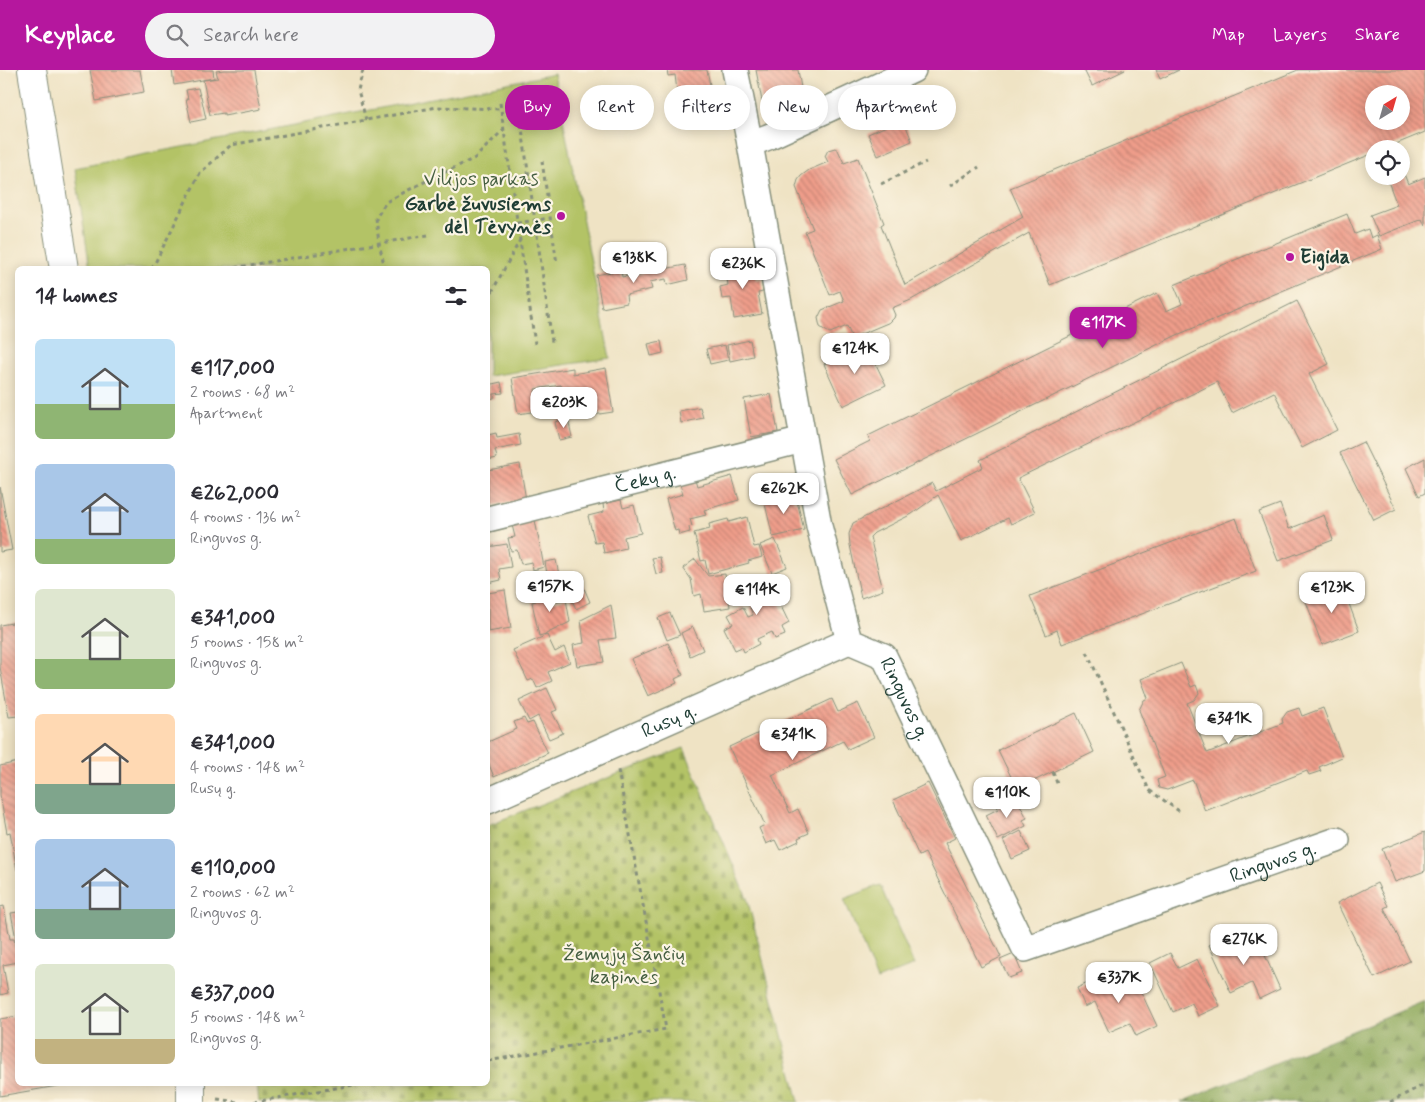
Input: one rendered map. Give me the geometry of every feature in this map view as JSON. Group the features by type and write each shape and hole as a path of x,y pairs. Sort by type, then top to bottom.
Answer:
{"main road":[{"path":"32,70 64,266"},
{"path":"191,1086 191,1102"}],"street":[{"path":"735,70 819,526 849,640"},
{"path":"750,144 913,70"},
{"name":"Čekų g.","path":"490,518 803,440"},
{"name":"Rusų g.","path":"490,800 849,640"},
{"name":"Ringuvos g.","path":"849,640 884,656 1026,949 1337,840"}],"path":[{"path":"363,70 358,90 366,120"},
{"path":"500,103 535,344"},
{"path":"154,266 200,173 231,145 436,107 501,110"},
{"path":"384,266 376,218 386,202 475,158 504,129"},
{"path":"522,130 552,342"},
{"path":"542,161 556,264"},
{"path":"881,184 926,162"},
{"path":"950,186 979,166"},
{"path":"517,223 550,218"},
{"path":"245,266 428,234"},
{"path":"490,295 520,240"},
{"path":"1087,652 1149,790 1179,811"},
{"path":"490,1061 666,1028 613,745"},
{"path":"1053,772 1058,786"},
{"path":"1390,1102 1425,1084"},
{"path":"254,1102 347,1086"}],"green space":[{"name":"Vilijos parkas","path":"554,74 556,85 505,85 505,130 565,130 610,358 490,376 490,266 90,266 75,168"},
{"name":"Žemųjų Šančių kapinės","path":"684,748 747,898 799,1102 259,1102 257,1086 490,1086 490,824"},
{"path":"880,885 914,965 877,980 844,899"},
{"path":"1425,1001 1425,1102 1181,1102"}],"building":[{"path":"90,70 140,70 144,92 96,101"},
{"path":"172,70 213,70 214,78 174,85"},
{"path":"254,70 261,109 224,116 224,113 210,115 203,80 218,78 216,71"},
{"path":"667,70 707,70 710,85 676,85 675,75 668,76"},
{"path":"756,70 798,70 800,85 760,85 760,91"},
{"path":"1084,70 1125,70 1092,86"},
{"path":"1156,70 1179,70 1160,79"},
{"path":"1298,70 1425,70 1425,132 1406,140 1365,140 1365,157 1050,285 1029,233 911,300 892,308 895,315 890,322 852,338 847,326 830,333 820,327 818,318 822,310 844,301 840,291 830,295 805,232 813,229 796,187 801,176 809,170 828,162 825,156 828,150 835,148 838,150 844,163 858,158 884,223 881,225 905,285 1023,217 1010,188"},
{"path":"198,88 206,119 191,122 186,90"},
{"path":"877,130 908,130 912,141 878,156 868,134"},
{"path":"1425,177 1425,226 1422,219 1379,236 1370,215 1397,205 1389,185 1410,185 1410,183"},
{"path":"1347,214 1355,234 1368,229 1371,238 1377,235 1382,249 1177,335 852,495 834,459 870,441 868,436 1157,293 1166,311 1182,304 1174,285"},
{"path":"753,262 756,280 761,279 763,292 758,293 762,314 734,319 731,298 722,299 720,287 728,285 725,266"},
{"path":"685,265 688,280 667,285 666,279 650,282 652,289 626,295 627,303 602,308 596,275 621,270 622,277"},
{"path":"1297,301 1329,364 1309,374 1337,430 1302,448 1274,392 1232,413 1217,382 1018,478 1035,512 1011,524 1008,518 961,541 938,495 912,514 874,533 870,537 883,590 861,598 850,545 849,534 853,523 932,483 936,491 983,467 980,460"},
{"path":"750,340 753,356 730,361 727,345"},
{"path":"661,341 663,353 651,356 648,344"},
{"path":"866,344 886,385 843,406 824,364"},
{"path":"725,345 728,360 710,364 706,349"},
{"path":"573,368 573,374 606,368 613,412 579,417 575,392 563,393 561,385 535,389 538,411 518,414 512,378"},
{"path":"501,382 503,393 494,394 494,398 490,399 490,385"},
{"path":"771,394 778,432 751,437 744,399"},
{"path":"700,407 703,418 681,423 679,411"},
{"path":"568,418 572,437 559,440 555,422"},
{"path":"496,433 497,438 519,434 521,445 495,450 497,458 490,460 490,434"},
{"path":"1363,442 1396,509 1374,520 1340,453"},
{"path":"1425,458 1425,493 1419,496 1406,468"},
{"path":"520,464 526,500 490,506 490,470"},
{"path":"732,476 739,500 704,510 706,515 690,519 692,526 689,527 690,532 679,535 678,530 675,531 666,499 683,494 680,484 695,479 697,486"},
{"path":"0,487 12,550 0,552"},
{"path":"792,493 794,502 797,501 804,530 773,537 764,500"},
{"path":"621,500 623,508 634,505 641,533 624,537 626,548 604,553 602,542 595,543 588,516 604,512 603,504"},
{"path":"1280,504 1289,529 1324,515 1333,540 1278,561 1259,512"},
{"path":"747,517 754,547 759,546 762,557 748,561 749,563 708,574 705,560 701,561 694,533 710,529 709,524 728,519 729,522"},
{"path":"1236,518 1256,571 1062,644 1057,630 1046,635 1030,596"},
{"path":"535,520 544,567 533,570 532,562 521,564 517,550 511,551 508,538 515,537 512,525"},
{"path":"775,539 787,567 772,573 760,545"},
{"path":"507,544 511,567 499,569 501,580 490,583 490,547"},
{"path":"660,557 663,573 656,574 652,558"},
{"path":"695,559 708,576 725,574 730,607 704,611 701,594 694,596 691,579 683,568"},
{"path":"556,560 562,590 550,592 545,562"},
{"path":"766,575 789,623 782,627 785,635 775,639 772,632 757,639 759,644 744,652 742,647 735,650 724,628 733,624 728,615 743,607 748,617 753,615 750,608 753,607 750,602 746,603 740,591 744,588 743,586"},
{"path":"581,581 590,602 576,609 566,587"},
{"path":"1341,582 1359,631 1322,645 1304,596"},
{"path":"505,590 511,628 490,632 490,593"},
{"path":"548,591 550,602 566,599 570,622 539,636 532,602 536,601 534,594"},
{"path":"611,605 616,638 600,640 604,662 577,666 573,645 584,643 581,620"},
{"path":"670,613 680,635 667,640 658,618"},
{"path":"15,622 15,716 9,717 0,667 0,625"},
{"path":"693,627 703,650 690,656 681,633"},
{"path":"547,635 555,652 564,647 570,662 548,672 552,681 537,688 533,679 528,681 513,650"},
{"path":"668,643 683,675 675,679 677,683 648,696 631,659"},
{"path":"1181,663 1191,687 1196,685 1199,693 1194,700 1187,703 1207,753 1283,723 1282,719 1287,712 1299,708 1302,716 1323,708 1342,757 1319,767 1321,771 1309,775 1307,771 1205,811 1193,780 1167,790 1159,788 1157,780 1165,777 1139,710 1144,700 1148,698 1141,679"},
{"path":"547,688 557,710 552,712 563,733 549,739 538,716 529,721 519,701"},
{"path":"832,699 838,712 858,703 874,737 848,749 843,741 772,775 790,813 798,809 809,833 798,838 799,841 780,850 775,840 766,844 759,828 765,825 729,747"},
{"path":"1076,713 1094,752 1017,789 998,750"},
{"path":"524,718 527,724 533,722 548,753 494,777 490,767 490,741 517,729 514,722"},
{"path":"15,763 15,859 10,832 7,833 0,795 0,766"},
{"path":"928,783 955,838 945,843 1001,957 981,967 925,853 919,856 893,800"},
{"path":"1018,801 1027,818 1023,820 1026,826 998,840 986,815 1007,802 1009,805"},
{"path":"1021,831 1030,851 1012,859 1003,840"},
{"path":"1425,832 1425,871 1395,882 1382,849"},
{"path":"1377,883 1388,906 1384,908 1410,961 1374,978 1337,903"},
{"path":"4,906 10,939 14,939 15,963 3,965 8,993 0,995 0,907"},
{"path":"15,912 15,934 11,913"},
{"path":"1232,934 1239,949 1258,940 1280,989 1259,999 1252,983 1231,993 1209,945"},
{"path":"1170,953 1178,968 1197,959 1220,1006 1198,1016 1192,1003 1173,1012 1150,963"},
{"path":"1014,954 1022,973 1009,978 1000,960"},
{"path":"1109,973 1116,987 1135,979 1157,1026 1136,1036 1130,1023 1109,1032 1095,1002 1085,1007 1077,988"},
{"path":"15,1016 15,1086 57,1086 0,1096 0,1019"}],"place":[{"name":"Garbė žuvusiems dėl Tėvynės","path":"561,216"},
{"name":"Eigida","path":"1290,257"}]}
